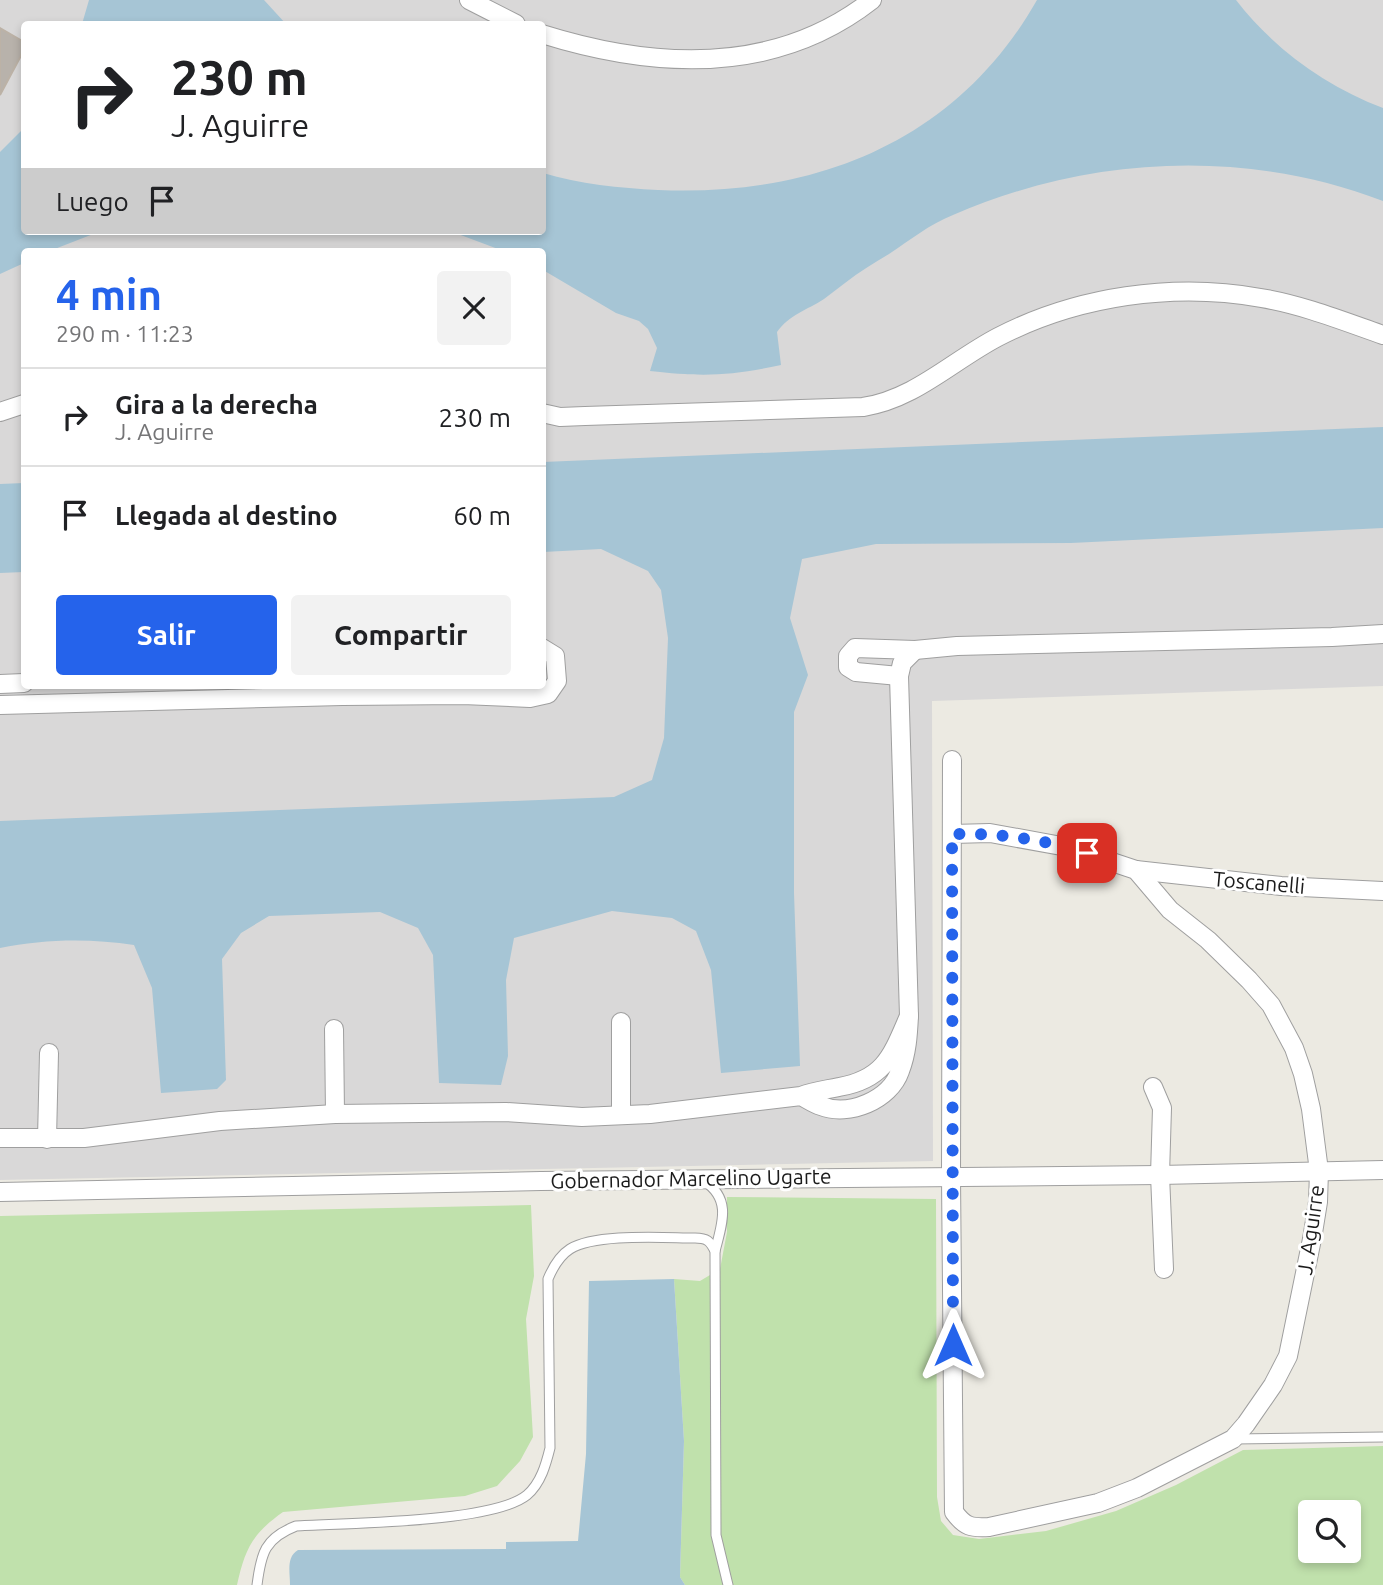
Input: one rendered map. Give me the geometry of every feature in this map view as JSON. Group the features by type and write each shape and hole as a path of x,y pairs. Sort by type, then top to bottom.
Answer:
{"street":[{"path":"469,0 510,21"},
{"path":"546,35 605,52 635,57 724,57 782,47 805,39 851,16 872,0"},
{"path":"546,414 560,417 863,407 882,404 917,388 978,348 1036,320 1071,308 1152,293 1210,292 1260,297 1332,317 1383,335"},
{"path":"0,412 21,405"},
{"path":"899,676 856,673 848,667 848,656 855,648 915,650 957,646 1383,634"},
{"path":"0,705 228,692 530,698 548,694 557,681 555,656 546,650"},
{"path":"0,1138 84,1138 220,1121 335,1114 506,1112 582,1117 801,1096 822,1107 848,1109 867,1103 885,1092 899,1074 907,1048 909,1016 899,676 902,663 915,650"},
{"path":"0,684 21,683"},
{"path":"951,1177 952,760"},
{"path":"952,834 990,833 1067,847 1136,870"},
{"name":"Toscanelli","path":"1136,870 1281,886 1383,891"},
{"name":"J. Aguirre","path":"951,1177 954,1513 963,1524 971,1528 989,1527 1098,1503 1137,1488 1233,1439 1273,1385 1288,1356 1312,1240 1319,1171 1311,1109 1294,1048 1271,1005 1208,940 1170,910 1136,870"},
{"path":"621,1021 621,1115"},
{"path":"334,1028 335,1114"},
{"path":"47,1139 49,1053"},
{"path":"1153,1087 1162,1108 1160,1175 1164,1269"},
{"name":"Gobernador Marcelino Ugarte","path":"0,1192 1383,1170"}],"lane":[{"path":"700,1179 713,1187 721,1198 723,1222 715,1251 716,1535 728,1585"},
{"path":"257,1585 260,1562 268,1543 279,1532 296,1526 475,1513 508,1507 528,1494 544,1472 550,1448 548,1279 556,1262 569,1249 589,1241 695,1237 711,1242 715,1251"},
{"path":"1233,1439 1383,1437"}],"shaded area":[{"path":"0,0 1383,0 1383,686 932,701 933,1161 0,1180"}],"green space":[{"path":"727,1197 936,1199 937,1497 941,1521 953,1535 979,1539 1046,1531 1116,1511 1176,1485 1243,1450 1383,1446 1383,1585 685,1585 680,1577 684,1441 674,1279 700,1281 720,1269 727,1232"},
{"path":"531,1205 534,1276 526,1319 533,1437 520,1461 497,1486 465,1496 283,1512 251,1543 237,1585 0,1585 0,1216"}],"water":[{"path":"89,0 264,0 283,21 83,21"},
{"path":"1037,0 1236,0 1267,34 1302,64 1341,89 1383,108 1383,201 1330,184 1276,173 1222,167 1167,166 1058,180 1005,195 945,219 861,271 782,326 777,332 781,365 716,374 650,371 657,348 648,329 639,321 616,313 546,272 546,248 495,248 461,235 546,235 546,174 614,187 716,190 773,183 826,170 877,150 924,124 966,90 1004,49"},
{"path":"21,131 21,235 91,235 57,248 21,248 21,264 0,274 0,152"},
{"path":"1383,427 1383,528 1071,543 876,544 802,559 790,618 808,675 794,712 794,893 800,1066 721,1073 711,970 696,931 672,918 612,911 514,938 506,980 508,1056 501,1085 439,1083 433,955 418,928 380,912 269,916 241,933 222,959 226,1080 217,1089 161,1093 152,988 134,945 67,940 0,948 0,821 614,797 652,780 664,738 668,638 661,590 648,571 601,549 546,552 546,462"},
{"path":"21,483 21,572 0,573 0,484"},
{"path":"674,1279 684,1441 680,1577 685,1585 290,1585 290,1561 298,1550 506,1549 506,1542 578,1541 586,1454 589,1281"}],"building":[{"path":"0,28 21,40 21,56 0,95"}],"route":[{"path":"953,1345 952,834 990,833 1087,853"}]}
